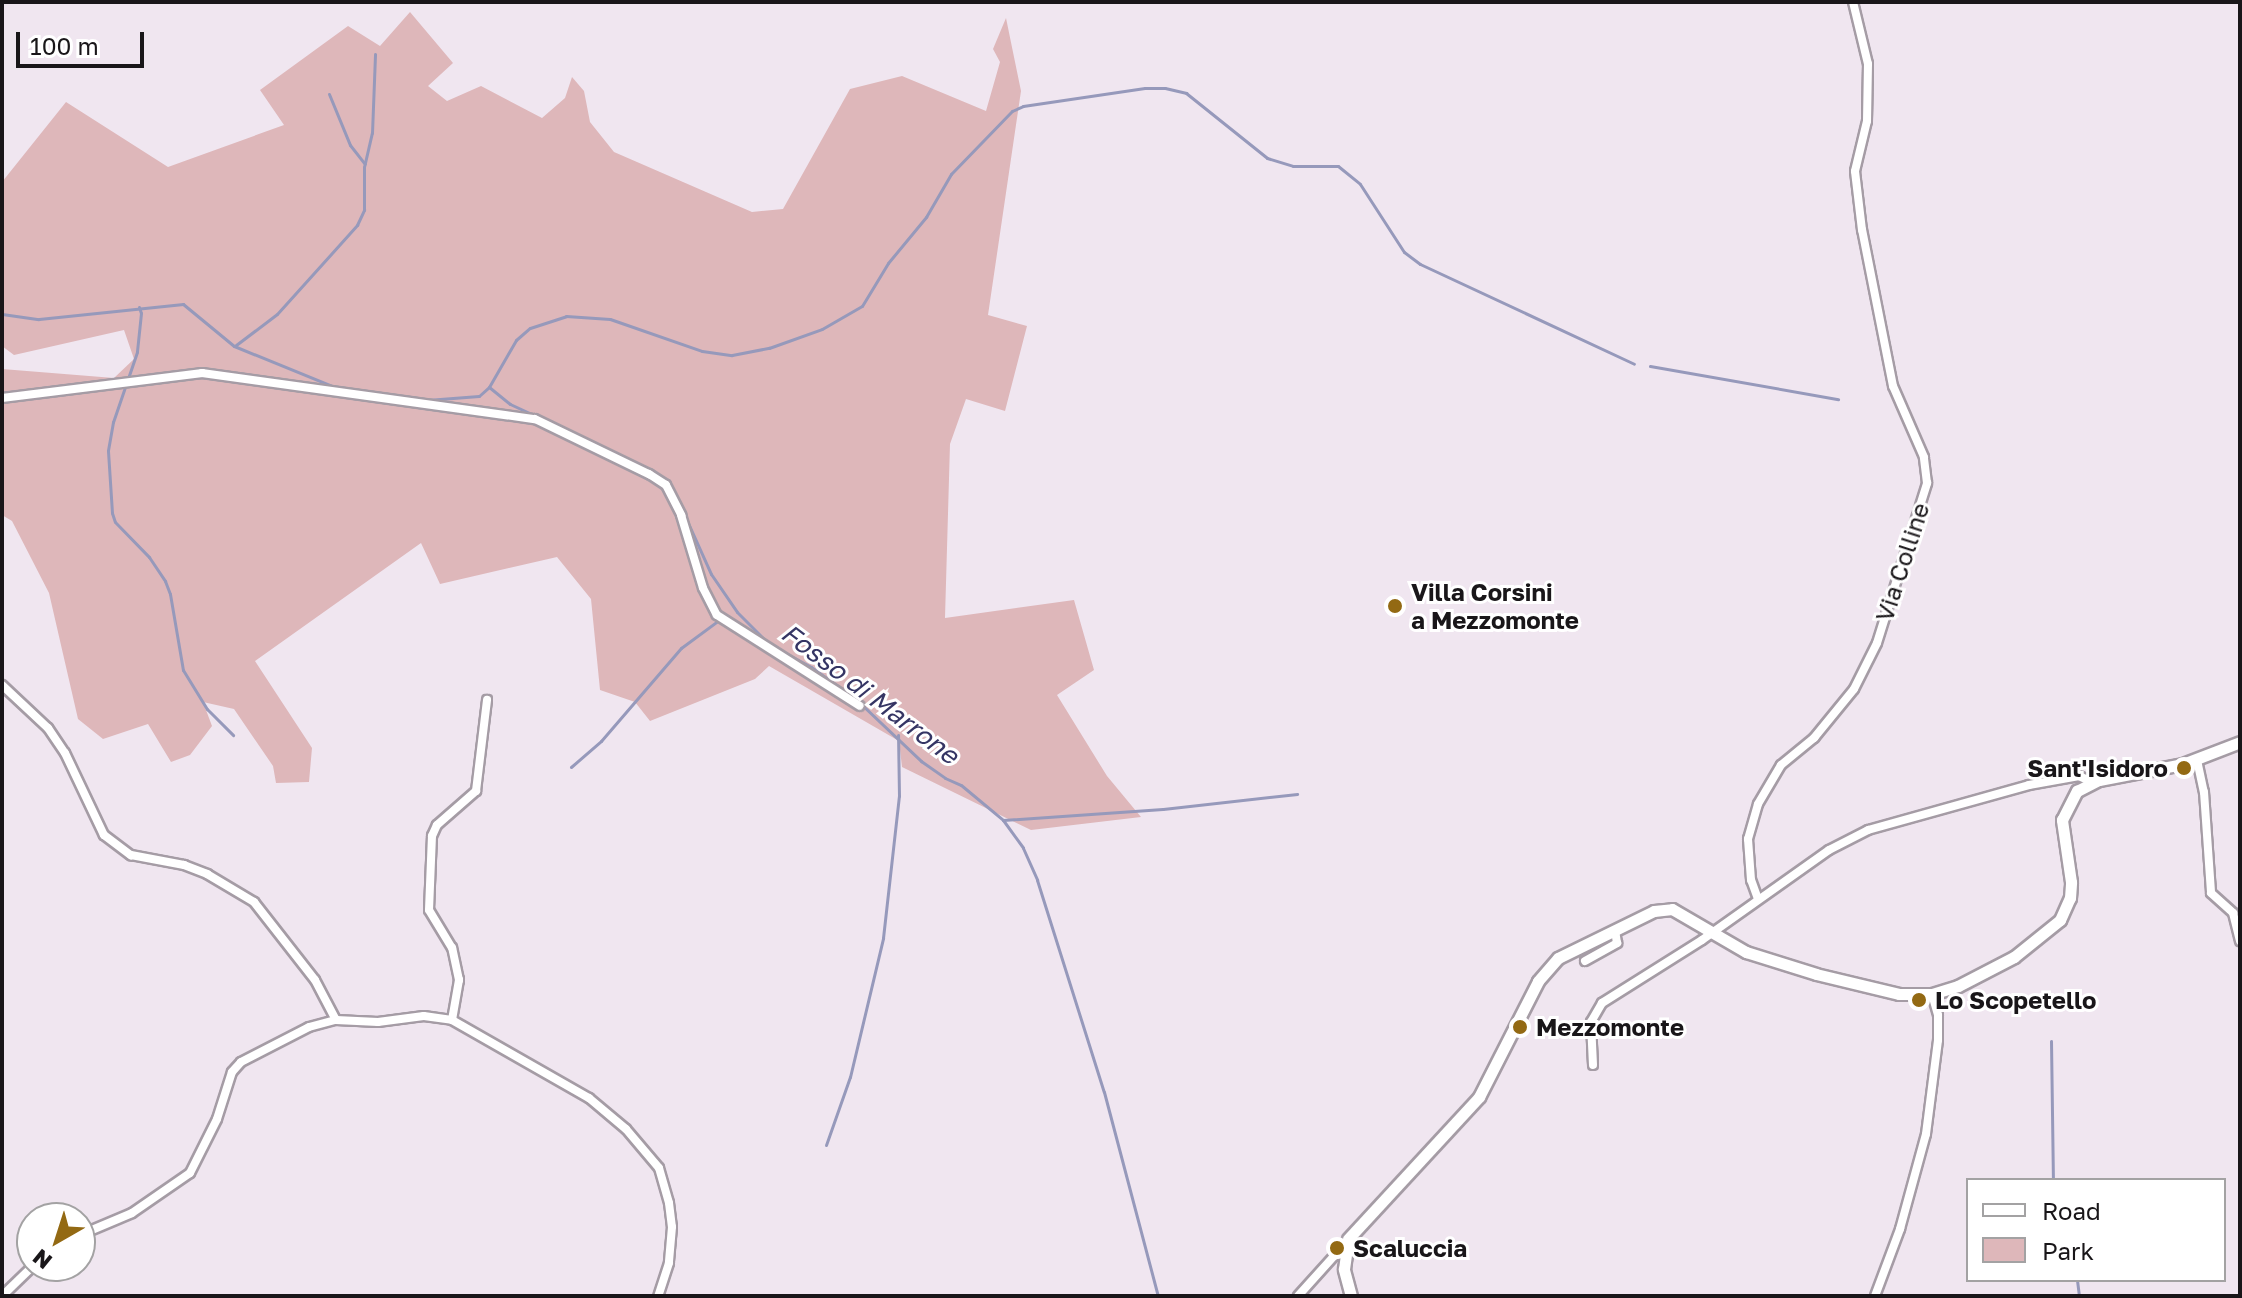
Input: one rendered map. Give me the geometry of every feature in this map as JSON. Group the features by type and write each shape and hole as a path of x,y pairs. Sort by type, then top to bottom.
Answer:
{"main road":[{"path":"1351,1296 1345,1278 1344,1252 1360,1223 1479,1097 1544,972 1558,958 1654,911 1672,909 1711,933 1775,963 1884,991 1932,994 1986,974 2050,931 2060,920 2070,898 2071,882 2062,820 2073,796 2092,782 2197,760 2240,742"}],"street":[{"name":"Via Colline","path":"1758,899 1751,880 1748,839 1758,804 1781,765 1814,738 1854,689 1877,643 1927,483 1924,457 1893,386 1862,230 1855,171 1867,121 1868,64 1853,2"},
{"path":"2,398 202,373 535,419 666,485 674,497 703,588 717,615 860,706"},
{"path":"2,685 48,728 65,753 104,835 131,855 184,865 207,874 254,902 315,980 336,1020"},
{"path":"452,1020 459,980 452,948 429,910 432,836 437,825 476,791 487,700"},
{"path":"2197,760 2204,792 2211,893 2233,913 2240,941"},
{"path":"1593,1065 1591,1022 1599,1006 1711,933 1810,862 1868,830 2029,785 2079,776 2092,782"},
{"path":"1585,961 1617,943 1615,930"},
{"path":"1875,1296 1908,1205 1926,1134 1938,1040 1938,1015 1932,994"},
{"path":"96,1228 132,1213 190,1173 217,1119 232,1072 241,1062 309,1027 336,1020 378,1022 424,1016 452,1020 589,1098 644,1148 659,1168 672,1227 669,1263 658,1296"},
{"path":"1298,1296 1337,1253 1344,1252"},
{"path":"2,1296 16,1282"}],"green space":[{"path":"410,12 453,63 428,86 447,101 481,86 542,118 565,98 572,77 584,91 590,122 614,152 752,212 783,209 850,89 902,76 986,111 1000,62 993,49 1006,18 1021,91 988,315 1027,326 1005,411 966,399 950,444 945,618 1074,600 1094,670 1057,695 1107,776 1141,817 1031,830 902,767 899,741 769,666 755,679 650,721 635,702 600,690 591,599 557,557 440,584 421,543 255,661 312,748 309,782 276,783 273,766 234,709 203,702 212,726 190,755 171,762 148,724 103,739 78,719 49,593 12,521 2,515 2,369 114,378 134,359 124,330 14,355 2,346 2,182 66,102 168,167 284,125 260,90 348,26 380,46"}],"waterway":[{"path":"236,345 277,314 357,225 364,210 364,167 372,133 375,54"},
{"path":"427,400 479,396 489,387 516,340 530,328 566,316 610,319 702,351 732,355 769,348 822,329 862,306 888,263 926,217 951,174 1012,111 1023,106 1145,88 1165,88 1186,93 1267,158 1293,166 1338,166 1360,184 1404,252 1420,264 1634,364"},
{"path":"329,94 350,145 365,164"},
{"name":"Fosso di Marrone","path":"2,314 39,319 183,304 234,346 337,388"},
{"path":"139,307 137,352 113,422 108,451 112,513 115,522 149,557 165,581 183,670 207,709 233,735"},
{"path":"1650,366 1838,399"},
{"name":"Fosso di Marrone","path":"489,387 510,404 594,443"},
{"name":"Fosso di Marrone","path":"684,514 711,574 737,612 769,644 811,667 852,696"},
{"path":"571,767 601,741 681,648 719,620"},
{"name":"Fosso di Marrone","path":"861,704 921,761 961,785 1003,820 1023,848 1037,880 1104,1092 1158,1296"},
{"path":"826,1145 850,1077 883,938 899,796 898,735"},
{"path":"1003,820 1163,809 1297,794"},
{"path":"2051,1041 2053,1178"},
{"path":"2077,1282 2079,1296"}],"place":[{"name":"Villa Corsini a Mezzomonte","path":"1395,606"},
{"name":"Sant'Isidoro","path":"2184,768"},
{"name":"Lo Scopetello","path":"1919,1000"},
{"name":"Mezzomonte","path":"1520,1027"},
{"name":"Scaluccia","path":"1337,1248"}]}
